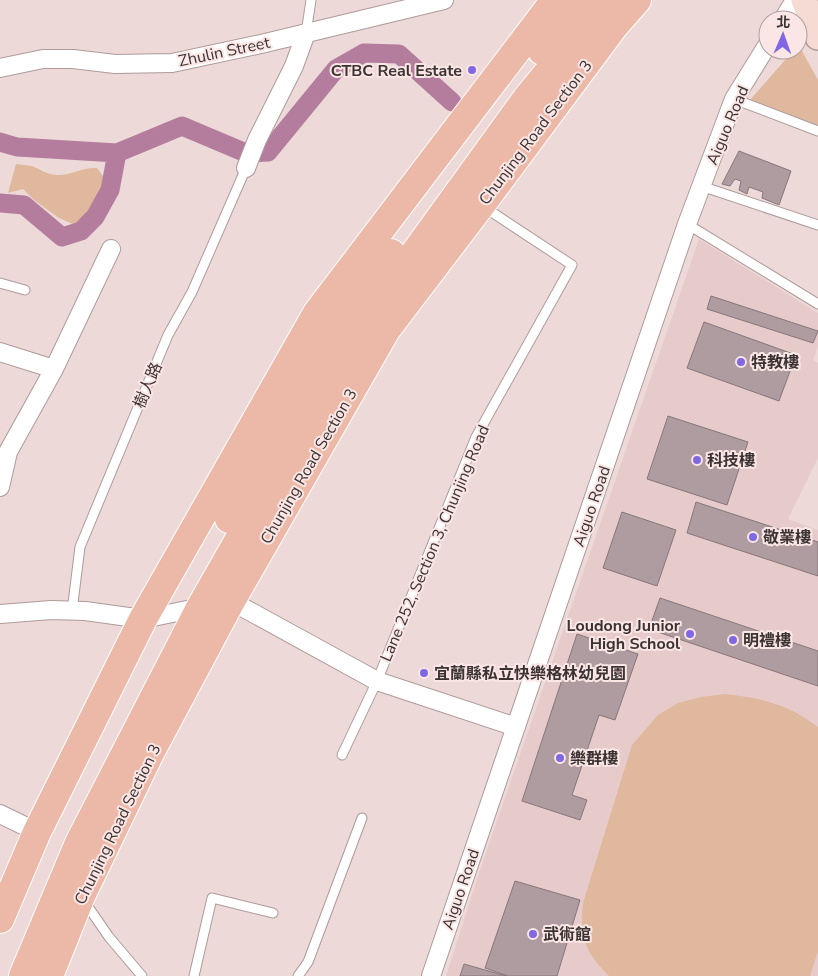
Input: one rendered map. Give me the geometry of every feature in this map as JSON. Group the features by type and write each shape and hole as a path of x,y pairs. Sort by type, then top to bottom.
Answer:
{"main road":[{"path":"0,919 37,832 143,620 317,313 555,0"},
{"name":"Chunjing Road Section 3","path":"3,976 62,839 188,610 337,325 593,6 637,0"},
{"path":"804,0 818,37"},
{"name":"Chunjing Road Section 3","path":"49,976 81,896 149,755 230,601 386,330 481,205 593,6"},
{"name":"Chunjing Road Section 3","path":"23,976 79,844 188,610"}],"street":[{"name":"Zhulin Street","path":"0,68 43,59 73,59 115,64 172,63 444,0"},
{"path":"246,168 294,66 306,33"},
{"name":"Aiguo Road","path":"431,976 687,224 734,99 758,60"},
{"path":"0,487 4,453 54,369 111,249"},
{"path":"0,352 54,369"},
{"path":"0,614 50,610 85,611 143,620 230,601 377,681 516,727"},
{"path":"0,814 37,832"}],"lane":[{"path":"306,33 311,0"},
{"path":"734,99 818,131"},
{"name":"樹人路","path":"72,611 80,547 168,335 192,292 246,168"},
{"path":"701,186 818,225"},
{"name":"Lane 252, Section 3, Chunjing Road","path":"377,681 476,436 572,266 481,205"},
{"path":"687,224 818,304"},
{"path":"0,283 25,290"},
{"path":"342,755 377,681"},
{"path":"298,976 308,962 362,818"},
{"path":"81,896 109,937 142,976"},
{"path":"194,976 212,898 274,913"}],"shaded area":[{"path":"785,60 807,60 818,80 818,125 750,100"},
{"path":"16,164 32,166 54,175 97,168 105,179 105,184 93,209 77,221 75,225 59,218 34,200 23,189 8,193"},
{"name":"Loudong Junior High School","path":"699,239 818,313 818,347 813,360 818,363 818,458 788,519 818,530 818,976 446,976 482,864"},
{"path":"725,694 774,703 807,719 818,727 818,951 810,976 609,976 594,959 586,943 582,925 583,903 632,745 658,715 678,703 701,697"}],"building":[{"path":"739,151 791,171 779,205 762,198 763,192 749,187 747,194 739,190 741,181 735,179 730,186 722,184"},
{"path":"711,296 818,331 813,343 707,309"},
{"name":"特教樓","path":"704,322 796,355 779,401 687,368"},
{"name":"科技樓","path":"668,416 748,442 727,505 647,479"},
{"name":"敬業樓","path":"696,502 818,542 818,576 687,533"},
{"path":"622,512 676,530 657,586 603,568"},
{"name":"明禮樓","path":"660,598 818,651 818,686 649,629"},
{"name":"樂群樓","path":"577,634 638,654 615,720 599,715 572,795 587,800 580,820 522,801"},
{"name":"武術館","path":"515,881 580,900 557,976 508,976 485,968"},
{"path":"464,964 506,976 460,976"}],"waterway":[{"path":"0,203 24,205 62,237 81,231 95,217 110,190 117,153 182,126 246,153 268,152 336,69 364,53 399,54 452,102"},
{"path":"0,142 17,147 117,153"}],"place":[{"name":"CTBC Real Estate","path":"472,70"},
{"name":"特教樓","path":"741,362"},
{"name":"科技樓","path":"697,460"},
{"name":"敬業樓","path":"753,537"},
{"name":"Loudong Junior High School","path":"690,634"},
{"name":"明禮樓","path":"733,640"},
{"name":"宜蘭縣私立快樂格林幼兒園","path":"424,673"},
{"name":"樂群樓","path":"560,758"},
{"name":"武術館","path":"533,934"}]}
